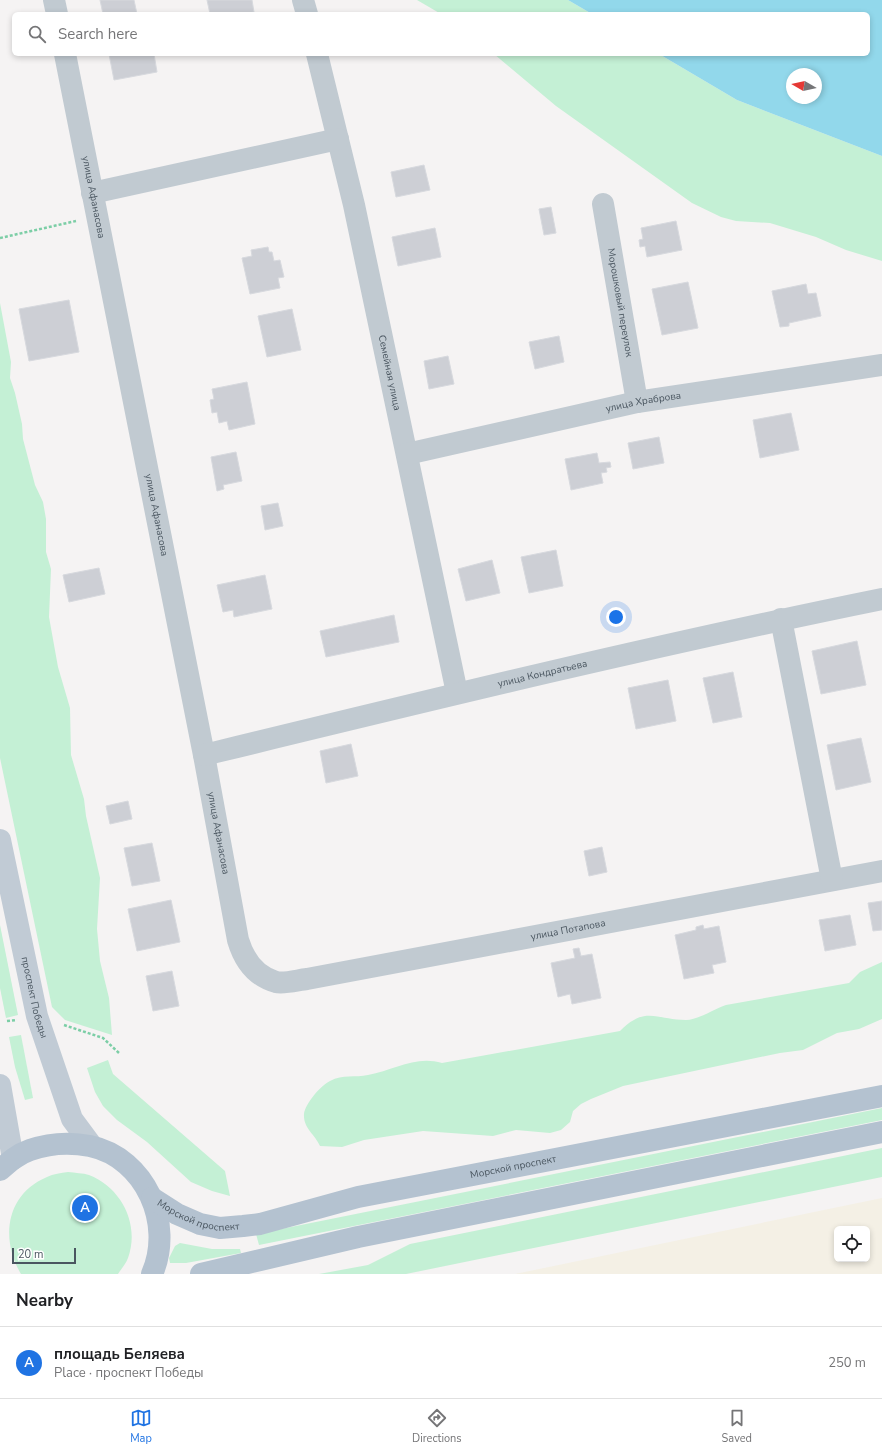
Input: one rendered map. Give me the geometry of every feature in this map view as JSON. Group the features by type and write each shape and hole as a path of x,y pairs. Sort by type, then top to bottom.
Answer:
{"main road":[{"name":"проспект Победы","path":"0,840 37,1016 72,1119 92,1146"},
{"path":"0,1085 7,1164 29,1150 64,1142 92,1146 116,1157 137,1175 152,1198 159,1218 160,1240 157,1261 152,1274"},
{"name":"Морской проспект","path":"152,1198 177,1214 200,1224 220,1228 260,1224 366,1196 882,1096"},
{"path":"201,1274 358,1237 882,1132"}],"street":[{"path":"54,0 57,12"},
{"path":"304,0 307,12"},
{"name":"улица Афанасова","path":"65,56 204,755 238,940 243,955 256,972"},
{"name":"Семейная улица","path":"317,56 354,205 457,693"},
{"path":"92,193 338,139"},
{"name":"Морошковый переулок","path":"603,204 637,402"},
{"name":"улица Храброва","path":"407,454 637,402 882,364"},
{"name":"улица Кондратьева","path":"204,755 457,693 781,619 882,599"},
{"path":"781,619 832,880"},
{"name":"улица Потапова","path":"256,972 277,982 307,978 882,871"}],"path":[{"path":"0,238 96,216"}],"green space":[{"path":"417,0 568,0 589,12 438,12"},
{"path":"496,56 662,56 737,100 882,156 882,261 846,250 816,237 770,223 736,221 721,217 692,203 556,106"},
{"path":"0,303 11,362 10,378 22,424 23,439 35,485 43,502 46,519 46,552 51,569 49,617 58,667 70,708 71,755 84,799 86,816 100,878 97,929 100,961 109,998 112,1035 65,1020 52,1007 0,758"},
{"path":"0,925 18,1015 6,1018 0,988"},
{"path":"882,962 882,1019 859,1029 837,1033 803,1050 780,1053 623,1086 581,1104 573,1111 570,1122 561,1130 550,1133 516,1130 493,1136 423,1131 364,1140 342,1147 320,1146 305,1123 304,1114 310,1100 322,1086 335,1079 378,1073 414,1062 432,1061 442,1063 620,1031 637,1018 644,1016 691,1020 726,1005 849,983 860,972"},
{"path":"21,1035 33,1098 25,1100 15,1067 9,1037"},
{"path":"108,1060 113,1074 225,1171 230,1196 212,1191 191,1182 147,1142 117,1120 103,1106 95,1092 87,1068"},
{"path":"882,1108 882,1120 259,1245 256,1234"},
{"path":"882,1148 882,1177 406,1274 319,1274 368,1265 410,1244"},
{"path":"68,1172 87,1174 101,1181 119,1198 125,1209 130,1221 132,1233 131,1245 127,1260 118,1274 21,1274 14,1260 10,1246 9,1232 15,1206 23,1194 33,1185 49,1176"},
{"path":"180,1243 212,1249 240,1249 241,1253 186,1263 170,1263 169,1258 175,1246"}],"sand":[{"path":"882,1198 882,1274 515,1274"}],"water":[{"path":"568,0 882,0 882,156 737,100 662,56 870,56 870,12 589,12"}],"building":[{"path":"100,0 134,0 137,12 103,12"},
{"path":"207,0 252,0 254,12 210,12"},
{"path":"109,56 154,56 157,72 114,80"},
{"path":"424,165 430,190 396,197 391,172"},
{"path":"551,207 556,233 544,235 539,209"},
{"path":"676,221 682,250 647,257 645,246 640,247 639,240 643,239 641,228"},
{"path":"435,228 441,257 398,266 392,237"},
{"path":"268,247 269,252 272,252 274,261 280,260 284,277 278,278 280,288 250,294 242,258 252,256 251,250"},
{"path":"688,282 698,328 662,335 652,289"},
{"path":"806,284 808,294 816,293 821,316 789,323 789,326 780,327 772,291"},
{"path":"69,300 79,352 29,361 19,309"},
{"path":"292,309 301,350 267,357 258,316"},
{"path":"559,336 564,362 535,369 529,342"},
{"path":"448,356 454,384 429,389 424,361"},
{"path":"247,382 255,424 229,430 227,421 219,423 217,412 212,413 210,400 214,399 212,389"},
{"path":"791,413 799,450 760,458 753,420"},
{"path":"659,437 664,463 633,469 628,443"},
{"path":"236,452 242,481 223,485 224,489 217,491 211,457"},
{"path":"597,453 599,463 610,462 611,467 606,468 607,472 601,473 603,483 571,490 565,459"},
{"path":"278,503 283,526 265,530 261,506"},
{"path":"556,550 563,586 529,593 521,557"},
{"path":"492,560 500,593 466,601 458,569"},
{"path":"99,568 105,594 69,602 63,575"},
{"path":"265,575 272,609 234,617 233,610 223,612 217,585"},
{"path":"394,615 399,642 326,657 320,631"},
{"path":"857,641 866,685 821,694 812,651"},
{"path":"733,672 742,717 713,723 703,678"},
{"path":"668,680 676,721 636,729 628,688"},
{"path":"861,738 871,782 836,790 827,745"},
{"path":"351,744 358,776 326,783 320,751"},
{"path":"128,801 132,819 110,824 106,806"},
{"path":"152,843 160,881 132,886 124,848"},
{"path":"602,847 607,872 589,876 584,851"},
{"path":"171,900 180,942 137,951 128,909"},
{"path":"882,901 882,930 873,931 868,903"},
{"path":"850,915 856,945 825,951 819,920"},
{"path":"703,925 704,929 719,926 726,962 712,965 714,973 684,979 675,935 696,930 696,927"},
{"path":"579,948 581,956 592,954 601,998 572,1004 570,994 558,997 551,963 575,958 573,949"},
{"path":"172,971 179,1006 153,1011 146,976"}],"place":[{"name":"площадь Беляева","path":"85,1208"}]}
